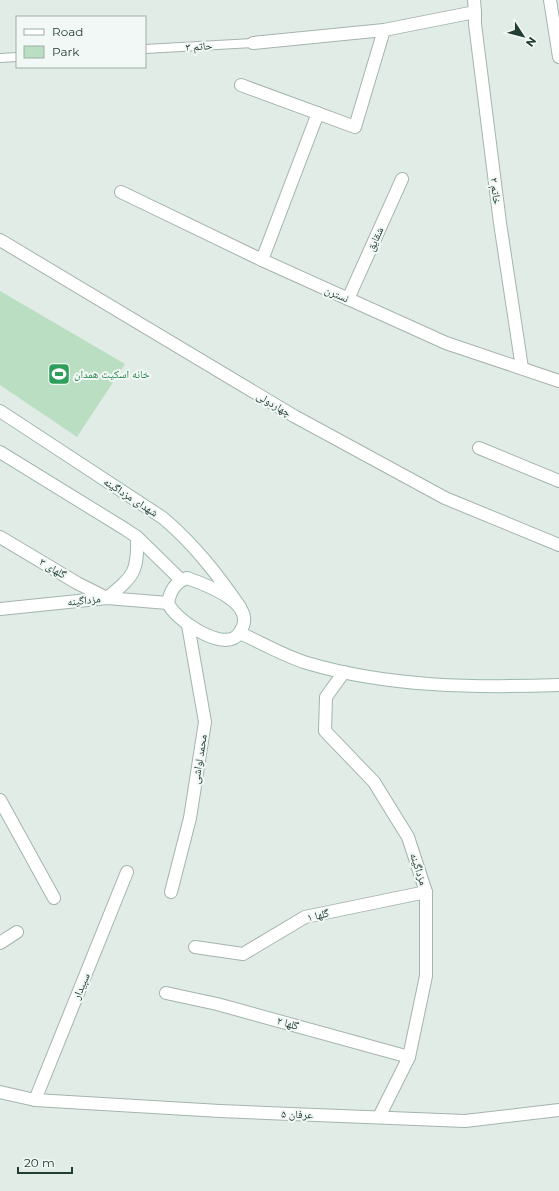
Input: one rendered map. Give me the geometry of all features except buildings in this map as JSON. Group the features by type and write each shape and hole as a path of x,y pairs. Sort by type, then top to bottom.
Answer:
{"street":[{"name":"خاتم ۲","path":"474,0 474,24 500,223 522,368"},
{"path":"550,0 559,56"},
{"path":"253,43 384,30 475,12"},
{"path":"241,85 355,127 384,30"},
{"path":"262,260 318,113"},
{"name":"شقایق","path":"348,299 402,179"},
{"name":"نسترن","path":"121,192 262,260 446,343 559,381"},
{"name":"چهاردولی","path":"0,240 294,416 445,498 559,545"},
{"name":"شهدای مزداگینه","path":"0,411 163,518 188,541 216,573 240,607"},
{"path":"479,448 559,481"},
{"path":"0,452 137,537 181,580"},
{"name":"گلهای ۳","path":"0,536 77,583 108,598"},
{"path":"108,598 131,576 138,560 137,537"},
{"path":"187,578 206,585 227,597 240,607 244,622 240,633 234,638 225,641 188,625 176,616 168,603 169,595 175,585 181,580 187,578"},
{"name":"مزداگینه","path":"0,609 108,598 168,603"},
{"name":"محمد لواشی","path":"171,892 190,818 205,722 188,625"},
{"path":"240,633 291,657 344,672 404,682 482,688 559,685"},
{"name":"مزداگینه","path":"344,672 326,697 325,731 378,788 408,837 426,892 426,976 409,1057 379,1117"},
{"path":"0,800 54,898"},
{"name":"سپیدار","path":"35,1100 127,872"},
{"name":"گلها ۱","path":"194,947 243,954 305,917 426,892"},
{"path":"0,943 17,932"},
{"name":"گلها ۲","path":"166,993 217,1004 409,1057"},
{"name":"عرفان ۵","path":"0,1092 35,1100 220,1111 465,1121 559,1110"}],"lane":[{"name":"حاتم ۳","path":"146,49 253,43"},
{"path":"0,58 16,57"}],"green space":[{"name":"خانه اسكيت همدان","path":"0,291 125,364 77,437 0,385"}],"place":[{"name":"خانه اسكيت همدان","path":"59,374"}]}
